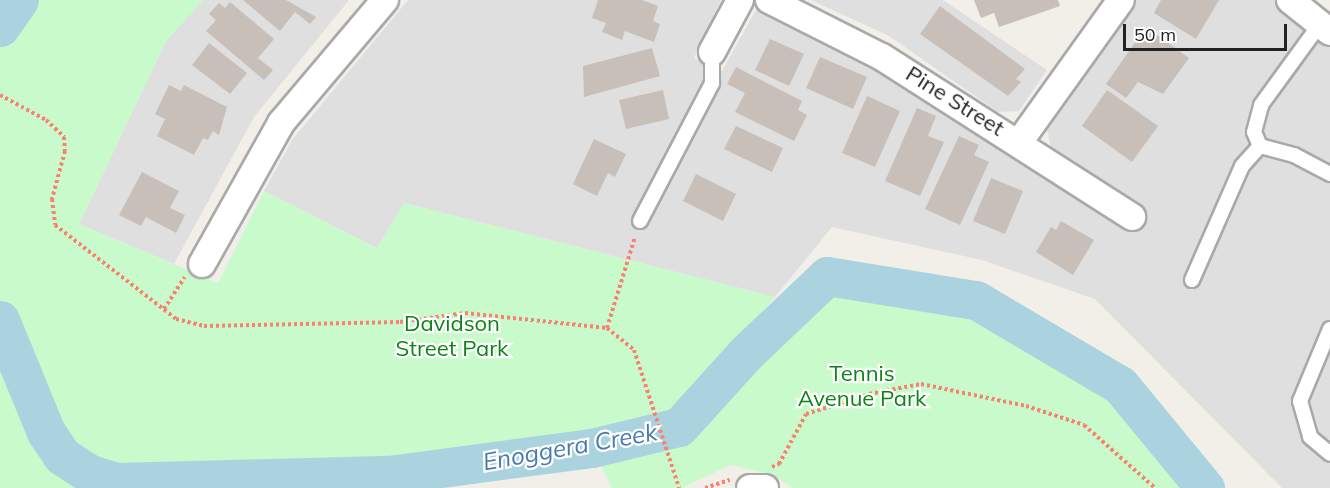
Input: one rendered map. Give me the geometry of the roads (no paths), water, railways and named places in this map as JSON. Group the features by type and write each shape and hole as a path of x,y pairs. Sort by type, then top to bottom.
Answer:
{"street":[{"path":"202,264 281,123 385,0"},
{"path":"712,52 741,0"},
{"name":"Pine Street","path":"769,0 882,57 1020,141 1132,217"},
{"path":"1020,141 1121,0"},
{"path":"1290,0 1325,28"},
{"path":"744,483 767,478"}],"lane":[{"path":"1260,146 1254,132 1261,105 1325,28"},
{"path":"640,221 712,83 712,52"},
{"path":"1260,146 1294,155 1330,174"},
{"path":"1192,280 1242,166 1260,146"},
{"path":"1330,329 1300,401 1310,437 1330,454"}],"waterway":[{"name":"Enoggera Creek","path":"0,27 19,0"},
{"name":"Enoggera Creek","path":"0,320 46,432 62,456 90,474 116,482 389,475 592,448 679,427 746,353 827,276 976,300 1120,385 1205,488"}],"park label":[{"name":"Davidson Street Park","path":"452,336"},
{"name":"Tennis Avenue Park","path":"862,386"}]}
